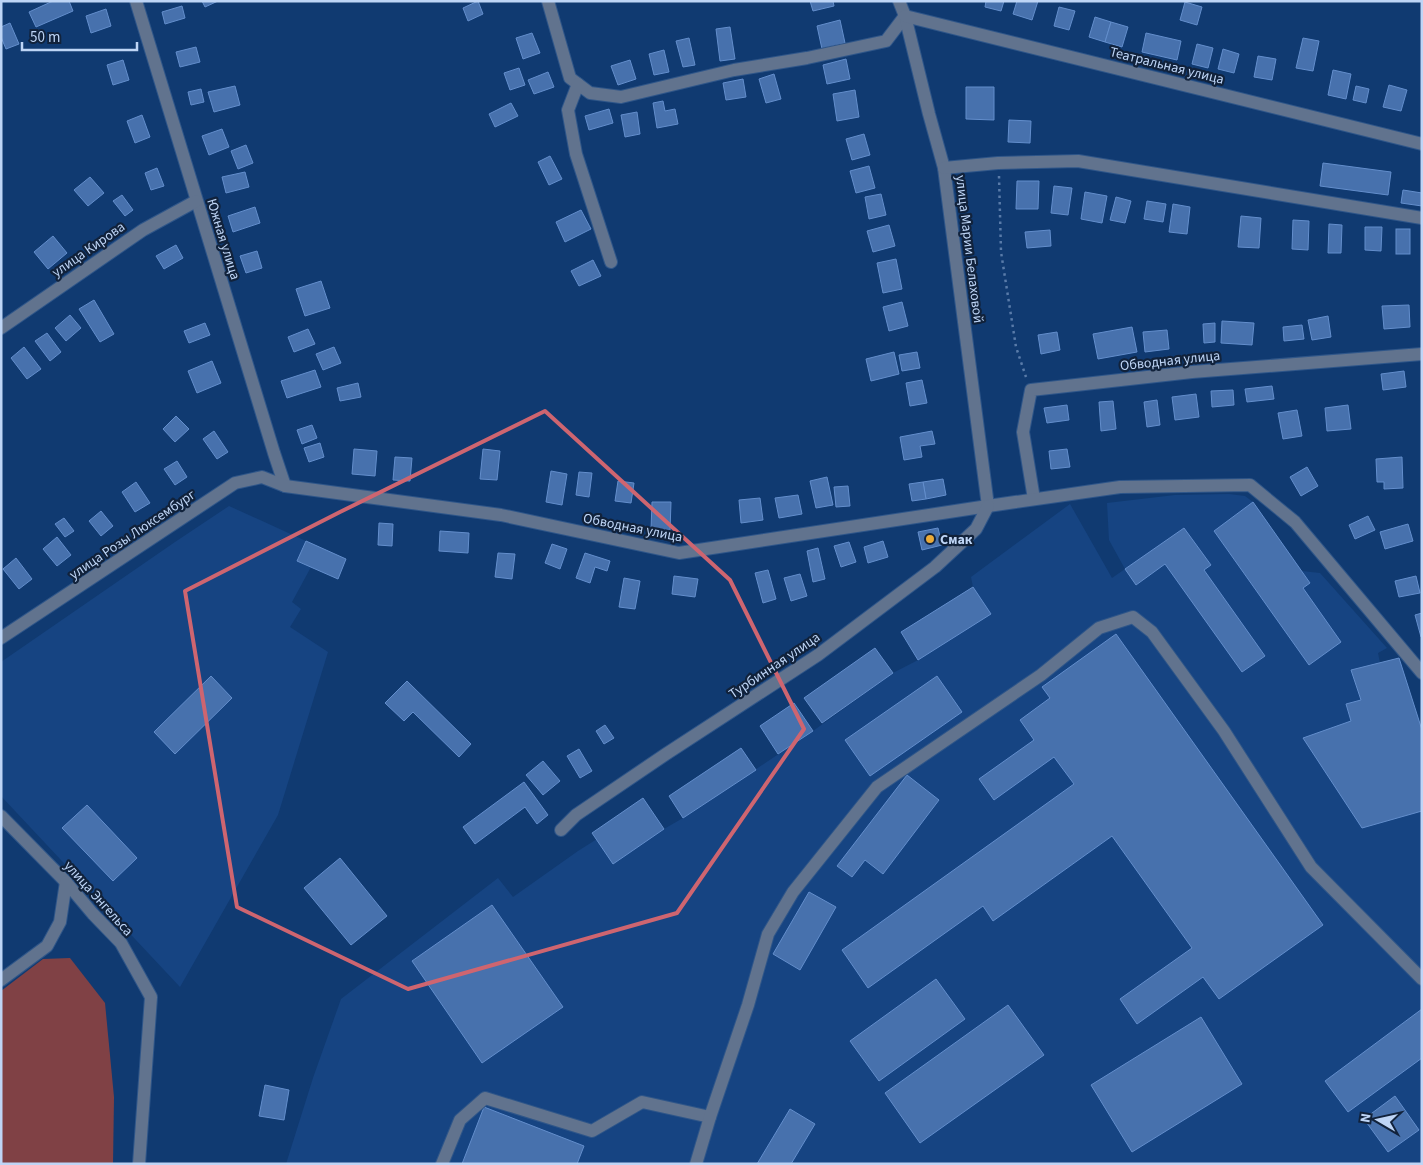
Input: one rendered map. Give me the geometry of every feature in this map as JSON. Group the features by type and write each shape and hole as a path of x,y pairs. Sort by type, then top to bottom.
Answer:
{"street":[{"name":"Южная улица","path":"136,1 271,444 286,486"},
{"path":"548,1 570,78 590,93 621,97 734,70 807,58 886,40 905,16"},
{"name":"улица Марии Белаховой","path":"900,1 944,168 988,506"},
{"name":"Театральная улица","path":"905,16 1422,144"},
{"path":"578,84 568,110 576,154 611,262"},
{"path":"944,168 998,163 1078,161 1422,218"},
{"name":"улица Кирова","path":"1,328 143,230 196,200"},
{"name":"Обводная улица","path":"1031,390 1192,372 1422,354"},
{"path":"1031,390 1023,432 1034,499"},
{"name":"улица Розы Люксембург","path":"1,638 235,483 262,477 286,486"},
{"name":"Обводная улица","path":"286,486 501,515 679,553 1034,499 1120,488 1250,485 1295,522 1422,674"},
{"name":"Турбинная улица","path":"561,830 576,815 818,655 927,573 976,529 988,506"},
{"path":"696,1164 748,1005 768,934 793,892 877,787 1041,675 1099,628 1133,617 1152,632 1224,731 1311,867 1422,979"},
{"name":"улица Энгельса","path":"1,816 66,882 121,943 151,997 139,1164"},
{"path":"1,980 47,946 60,922 66,882"},
{"path":"442,1164 460,1120 484,1098 592,1131 642,1102 710,1117"}],"path":[{"path":"998,163 1001,252 1016,348 1031,390"}],"highlighted area":[{"path":"545,411 730,580 804,729 677,913 408,989 237,907 185,591"}],"shaded area":[{"path":"1229,494 1245,496 1253,502 1302,571 1320,573 1387,648 1378,653 1380,663 1399,658 1422,730 1422,1164 286,1164 313,1078 341,999 498,878 513,897 597,839 613,863 683,818 813,731 893,673 918,660 990,614 973,587 971,577 1070,504 1112,578 1125,569 1109,540 1107,503 1175,495"},
{"path":"229,506 306,541 297,561 311,567 292,602 301,609 290,627 328,652 278,815 180,987 1,796 1,662"},
{"path":"70,958 105,1003 114,1097 113,1164 1,1164 1,991 43,959"}],"building":[{"path":"53,1 69,1 73,11 36,27 29,12"},
{"path":"202,1 218,1 205,7"},
{"path":"478,1 483,14 468,21 463,8"},
{"path":"810,1 833,1 834,6 813,11"},
{"path":"986,1 1004,1 1001,11 985,7"},
{"path":"1017,1 1038,1 1032,20 1013,14"},
{"path":"1185,2 1202,7 1197,25 1180,20"},
{"path":"182,6 185,18 165,24 162,12"},
{"path":"1059,7 1075,11 1069,30 1054,26"},
{"path":"106,9 111,26 91,33 86,16"},
{"path":"1095,17 1111,22 1105,42 1089,37"},
{"path":"840,20 845,43 822,49 817,26"},
{"path":"1111,22 1128,27 1122,47 1105,42"},
{"path":"10,23 19,44 6,49 1,37 1,27"},
{"path":"730,27 735,59 720,61 716,29"},
{"path":"532,33 540,53 523,59 516,38"},
{"path":"1146,33 1181,41 1177,60 1142,52"},
{"path":"689,38 695,65 683,67 676,41"},
{"path":"1303,38 1319,41 1313,71 1296,68"},
{"path":"1197,44 1213,48 1208,68 1192,64"},
{"path":"196,47 200,62 180,67 176,52"},
{"path":"1223,49 1239,54 1234,73 1218,69"},
{"path":"664,50 669,72 654,75 649,54"},
{"path":"1258,56 1276,59 1272,80 1254,77"},
{"path":"846,59 850,79 827,84 823,65"},
{"path":"123,60 129,80 113,85 107,65"},
{"path":"630,60 636,79 618,85 611,66"},
{"path":"519,68 525,85 510,90 504,73"},
{"path":"1333,70 1351,74 1346,99 1328,95"},
{"path":"548,72 554,87 534,94 528,80"},
{"path":"774,74 781,99 766,103 759,79"},
{"path":"743,79 746,97 726,100 723,83"},
{"path":"1389,85 1407,90 1401,111 1383,107"},
{"path":"235,86 240,105 214,112 208,92"},
{"path":"1356,86 1369,89 1366,103 1353,100"},
{"path":"966,87 994,87 994,120 966,119"},
{"path":"201,89 204,102 191,105 188,92"},
{"path":"855,90 859,117 837,121 833,94"},
{"path":"663,101 665,111 675,109 678,124 657,128 653,103"},
{"path":"511,103 518,116 495,127 489,114"},
{"path":"609,109 613,123 589,130 585,116"},
{"path":"637,112 640,134 625,137 621,115"},
{"path":"142,115 150,137 135,143 127,121"},
{"path":"1009,120 1031,121 1030,143 1008,142"},
{"path":"222,129 229,147 209,155 202,136"},
{"path":"864,134 870,155 852,160 846,139"},
{"path":"246,145 253,163 238,169 231,151"},
{"path":"550,156 562,179 549,185 538,162"},
{"path":"1323,163 1391,172 1388,195 1320,186"},
{"path":"869,166 875,188 856,193 850,171"},
{"path":"157,168 164,186 151,190 145,173"},
{"path":"245,172 249,187 226,193 222,177"},
{"path":"90,177 104,193 88,206 74,190"},
{"path":"1017,181 1039,181 1038,209 1016,209"},
{"path":"1054,186 1072,188 1068,215 1051,213"},
{"path":"1403,190 1422,193 1422,206 1401,203"},
{"path":"1085,192 1107,196 1102,223 1081,219"},
{"path":"881,194 886,215 869,219 865,197"},
{"path":"122,195 133,210 125,216 113,201"},
{"path":"1116,197 1131,201 1125,223 1110,220"},
{"path":"1147,201 1166,204 1163,222 1144,219"},
{"path":"1173,204 1190,207 1187,234 1169,232"},
{"path":"255,207 260,223 233,232 228,216"},
{"path":"581,210 591,229 565,242 556,222"},
{"path":"1241,216 1261,218 1259,248 1238,247"},
{"path":"1293,220 1309,221 1308,250 1292,249"},
{"path":"1329,224 1342,225 1341,253 1328,253"},
{"path":"889,225 895,246 873,252 867,231"},
{"path":"1365,227 1382,227 1381,251 1365,250"},
{"path":"1396,229 1410,229 1410,254 1396,254"},
{"path":"1050,230 1051,246 1027,248 1025,232"},
{"path":"53,236 67,253 48,269 34,252"},
{"path":"176,245 183,258 164,269 156,256"},
{"path":"257,251 262,268 246,273 240,256"},
{"path":"896,259 902,289 883,293 877,263"},
{"path":"593,260 601,276 579,286 571,271"},
{"path":"321,281 330,308 305,316 296,289"},
{"path":"94,300 114,334 100,342 79,309"},
{"path":"902,302 908,326 889,331 883,307"},
{"path":"1409,305 1410,327 1384,329 1382,306"},
{"path":"70,315 81,328 66,341 55,328"},
{"path":"1328,316 1331,337 1312,340 1308,320"},
{"path":"1222,321 1254,323 1252,345 1221,343"},
{"path":"205,323 210,335 189,343 184,331"},
{"path":"1215,323 1215,342 1204,343 1203,324"},
{"path":"1302,325 1304,339 1284,341 1283,327"},
{"path":"1132,327 1137,352 1098,359 1093,334"},
{"path":"308,329 315,344 294,352 288,337"},
{"path":"1167,330 1169,349 1145,352 1143,332"},
{"path":"1057,332 1060,350 1041,354 1038,335"},
{"path":"47,333 61,352 50,361 35,341"},
{"path":"24,347 41,369 27,379 11,358"},
{"path":"334,347 341,363 323,370 316,354"},
{"path":"894,352 899,374 871,381 866,359"},
{"path":"917,352 920,368 902,371 899,355"},
{"path":"212,361 221,383 197,393 188,371"},
{"path":"315,370 321,387 287,398 281,381"},
{"path":"1404,371 1406,387 1383,390 1381,374"},
{"path":"922,380 927,403 910,406 906,383"},
{"path":"358,383 361,397 340,401 337,388"},
{"path":"1272,386 1274,399 1247,402 1245,389"},
{"path":"1233,390 1234,405 1212,407 1211,391"},
{"path":"1196,394 1199,417 1175,420 1172,397"},
{"path":"1157,400 1160,425 1147,427 1144,402"},
{"path":"1113,401 1116,429 1101,431 1099,402"},
{"path":"1067,405 1069,420 1047,423 1044,408"},
{"path":"1348,405 1351,429 1327,431 1325,408"},
{"path":"1297,410 1302,436 1283,439 1278,413"},
{"path":"176,416 189,429 175,442 163,429"},
{"path":"312,425 317,438 302,444 297,430"},
{"path":"214,431 228,452 217,459 203,439"},
{"path":"932,431 935,444 920,446 922,457 904,460 900,437"},
{"path":"320,443 324,457 309,462 304,448"},
{"path":"354,449 377,451 375,476 352,474"},
{"path":"483,449 500,451 497,480 480,479"},
{"path":"1067,449 1070,467 1051,469 1049,451"},
{"path":"395,457 412,458 410,481 393,480"},
{"path":"1402,457 1403,488 1384,489 1384,482 1377,482 1376,459"},
{"path":"177,461 187,477 175,485 164,469"},
{"path":"1307,467 1318,486 1301,496 1290,477"},
{"path":"551,471 567,474 562,505 546,502"},
{"path":"579,472 592,473 589,497 576,495"},
{"path":"827,477 833,505 816,508 810,481"},
{"path":"943,479 946,495 926,499 923,482"},
{"path":"618,481 634,483 631,503 615,501"},
{"path":"136,482 150,503 135,512 122,492"},
{"path":"923,482 926,499 912,501 909,484"},
{"path":"848,486 850,506 836,507 834,487"},
{"path":"798,495 802,514 779,518 775,498"},
{"path":"760,498 763,520 741,523 739,500"},
{"path":"652,502 671,502 670,531 651,530"},
{"path":"1253,502 1310,583 1303,588 1341,642 1309,665 1214,531"},
{"path":"101,511 113,526 101,536 89,521"},
{"path":"1368,516 1375,530 1355,539 1349,525"},
{"path":"64,518 74,531 65,537 55,524"},
{"path":"379,523 393,524 392,546 378,545"},
{"path":"1408,524 1413,541 1385,549 1380,532"},
{"name":"Смак","path":"938,528 942,545 922,550 918,532"},
{"path":"1184,528 1211,565 1204,570 1265,656 1242,672 1165,564 1136,585 1125,569"},
{"path":"440,531 469,533 468,553 439,551"},
{"path":"57,537 71,555 57,566 43,549"},
{"path":"306,541 346,559 338,579 297,561"},
{"path":"883,541 888,557 868,563 864,547"},
{"path":"849,542 856,562 841,567 834,546"},
{"path":"552,544 567,549 560,569 545,563"},
{"path":"818,548 825,579 813,582 807,551"},
{"path":"498,553 515,554 512,579 495,577"},
{"path":"585,553 610,561 607,571 595,567 590,583 576,578"},
{"path":"16,558 32,579 19,589 3,569"},
{"path":"768,570 776,599 763,603 755,573"},
{"path":"800,574 807,596 791,601 784,578"},
{"path":"674,576 698,579 695,597 672,594"},
{"path":"1416,576 1420,593 1399,597 1395,581"},
{"path":"624,578 640,581 635,609 619,607"},
{"path":"973,587 991,614 918,660 901,632"},
{"path":"1422,613 1422,636 1421,637 1415,615"},
{"path":"1116,634 1323,925 1219,999 1203,977 1137,1024 1120,999 1192,948 1112,836 993,921 983,906 868,988 842,950 1074,784 1054,757 994,800 979,779 1034,740 1020,720 1050,698 1042,687"},
{"path":"875,648 893,673 822,723 804,698"},
{"path":"1399,658 1422,730 1422,811 1362,828 1303,738 1351,721 1346,704 1361,700 1351,670"},
{"path":"211,676 232,698 175,754 154,732"},
{"path":"937,676 962,712 870,776 845,740"},
{"path":"407,681 471,744 459,757 413,712 404,721 385,703"},
{"path":"794,703 813,731 778,754 760,726"},
{"path":"605,725 614,738 604,744 596,731"},
{"path":"741,748 756,770 683,818 669,796"},
{"path":"579,749 592,771 580,778 567,756"},
{"path":"543,761 560,781 543,795 526,775"},
{"path":"907,775 939,800 883,874 865,860 852,877 837,866"},
{"path":"524,782 548,815 537,824 525,807 475,844 463,827"},
{"path":"643,798 664,829 613,864 592,833"},
{"path":"87,805 137,858 113,881 62,828"},
{"path":"340,858 387,916 351,945 304,888"},
{"path":"809,892 836,907 800,970 773,954"},
{"path":"492,905 563,1007 482,1063 412,961"},
{"path":"936,979 965,1019 879,1081 850,1041"},
{"path":"1008,1005 1044,1055 920,1143 885,1093"},
{"path":"1422,1009 1422,1058 1348,1112 1325,1081"},
{"path":"1201,1017 1242,1084 1132,1152 1091,1085"},
{"path":"265,1085 289,1090 284,1120 259,1116"},
{"path":"1395,1096 1419,1130 1388,1152 1364,1119"},
{"path":"484,1107 584,1146 577,1164 462,1164"},
{"path":"790,1109 815,1124 791,1164 757,1164"}],"place":[{"name":"Смак","path":"930,539"}]}
